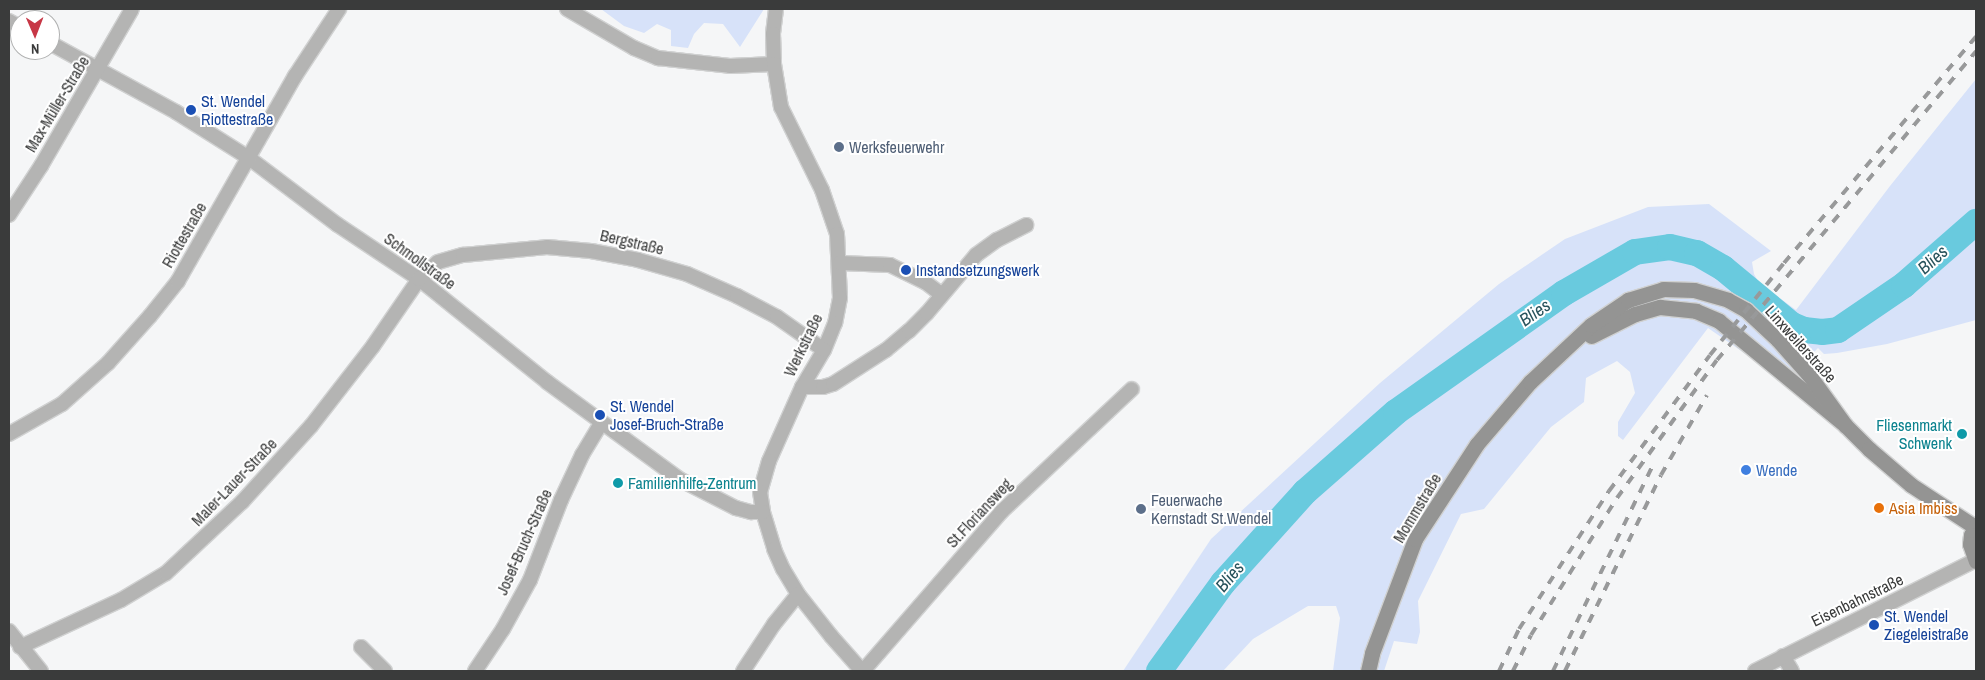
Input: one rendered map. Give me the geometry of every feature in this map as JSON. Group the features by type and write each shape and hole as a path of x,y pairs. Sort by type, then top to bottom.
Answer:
{"main road":[{"name":"Mommstraße","path":"1368,671 1372,652 1415,539 1477,444 1530,382 1591,326 1628,300 1663,289"},
{"name":"Linxweilerstraße","path":"1663,289 1694,290 1728,300 1746,310 1769,330 1809,375 1845,425"},
{"name":"Mommstraße","path":"1530,382 1598,331 1635,314 1660,308"},
{"name":"Linxweilerstraße","path":"1660,308 1696,310 1719,320 1845,425 1869,449 1911,485 1976,526 1970,544 1976,560"}],"street":[{"name":"Max-Müller-Straße","path":"9,215 99,68 132,9"},
{"name":"Riottestraße","path":"9,434 62,404 108,362 150,316 178,281 295,76 339,9"},
{"path":"567,9 634,48 658,58 730,66 774,64"},
{"name":"Werkstraße","path":"776,9 773,34 774,64 781,107 822,190 837,234 840,262 840,298 835,323 824,350 802,387 769,461 760,492 763,512 774,549 798,594 831,636 863,671"},
{"name":"Schmollstraße","path":"60,48 176,112 249,158 338,225 419,279 601,423 680,480 736,508 751,512 763,512"},
{"path":"802,387 823,387 832,384 886,350 909,331 976,255 997,240 1026,226"},
{"name":"Bergstraße","path":"419,279 438,262 463,255 547,247 591,251 638,260 687,274 776,317 824,350"},
{"path":"840,262 890,264 925,282 942,294"},
{"name":"Maler-Lauer-Straße","path":"20,647 121,600 166,573 242,502 311,426 373,346 419,279"},
{"name":"St.Floriansweg","path":"863,671 1002,511 1132,389"},
{"name":"Josef-Bruch-Straße","path":"476,671 503,629 530,580 561,500 582,455 601,423"},
{"name":"Eisenbahnstraße","path":"1755,671 1976,560"},
{"path":"743,671 774,624 798,594"},
{"path":"9,631 41,671"},
{"path":"361,647 385,671"},
{"path":"1783,656 1792,671"}],"shaded area":[{"path":"601,9 764,9 740,47 723,24 704,23 694,34 688,48 671,46 671,30 657,24 644,33 624,26"},
{"path":"1976,79 1976,320 1887,344 1837,353 1824,354 1818,348 1783,384 1760,364 1708,328 1623,440 1618,436 1618,422 1635,393 1630,372 1617,361 1586,378 1584,402 1551,427 1484,509 1461,514 1418,601 1420,632 1417,644 1394,641 1384,671 1333,671 1340,618 1336,606 1308,606 1253,639 1223,671 1123,671 1211,539 1380,383 1499,284 1565,239 1648,207 1709,204 1771,251 1752,262 1754,274 1759,283 1796,310 1890,186"}],"waterway":[{"name":"Blies","path":"1159,671 1223,583 1305,492 1396,412 1564,293 1635,252 1670,247 1697,253 1723,268 1792,325 1804,330 1822,332 1838,330 1904,285 1976,222"}],"railway":[{"path":"1499,671 1519,629 1609,491 1710,355 1784,263 1976,37"},
{"path":"1513,671 1531,635 1617,498 1717,360 1976,51"},
{"path":"1565,671 1661,475 1707,395"},
{"path":"1553,671 1654,463"}],"place":[{"name":"St. Wendel Riottestraße","path":"191,110"},
{"name":"Werksfeuerwehr","path":"839,147"},
{"name":"Instandsetzungswerk","path":"906,270"},
{"name":"St. Wendel Josef-Bruch-Straße","path":"600,415"},
{"name":"Fliesenmarkt Schwenk","path":"1962,434"},
{"name":"Wende","path":"1746,470"},
{"name":"Familienhilfe-Zentrum","path":"618,483"},
{"name":"Asia Imbiss","path":"1879,508"},
{"name":"Feuerwache Kernstadt St.Wendel","path":"1141,509"},
{"name":"St. Wendel Ziegeleistraße","path":"1874,625"}]}
